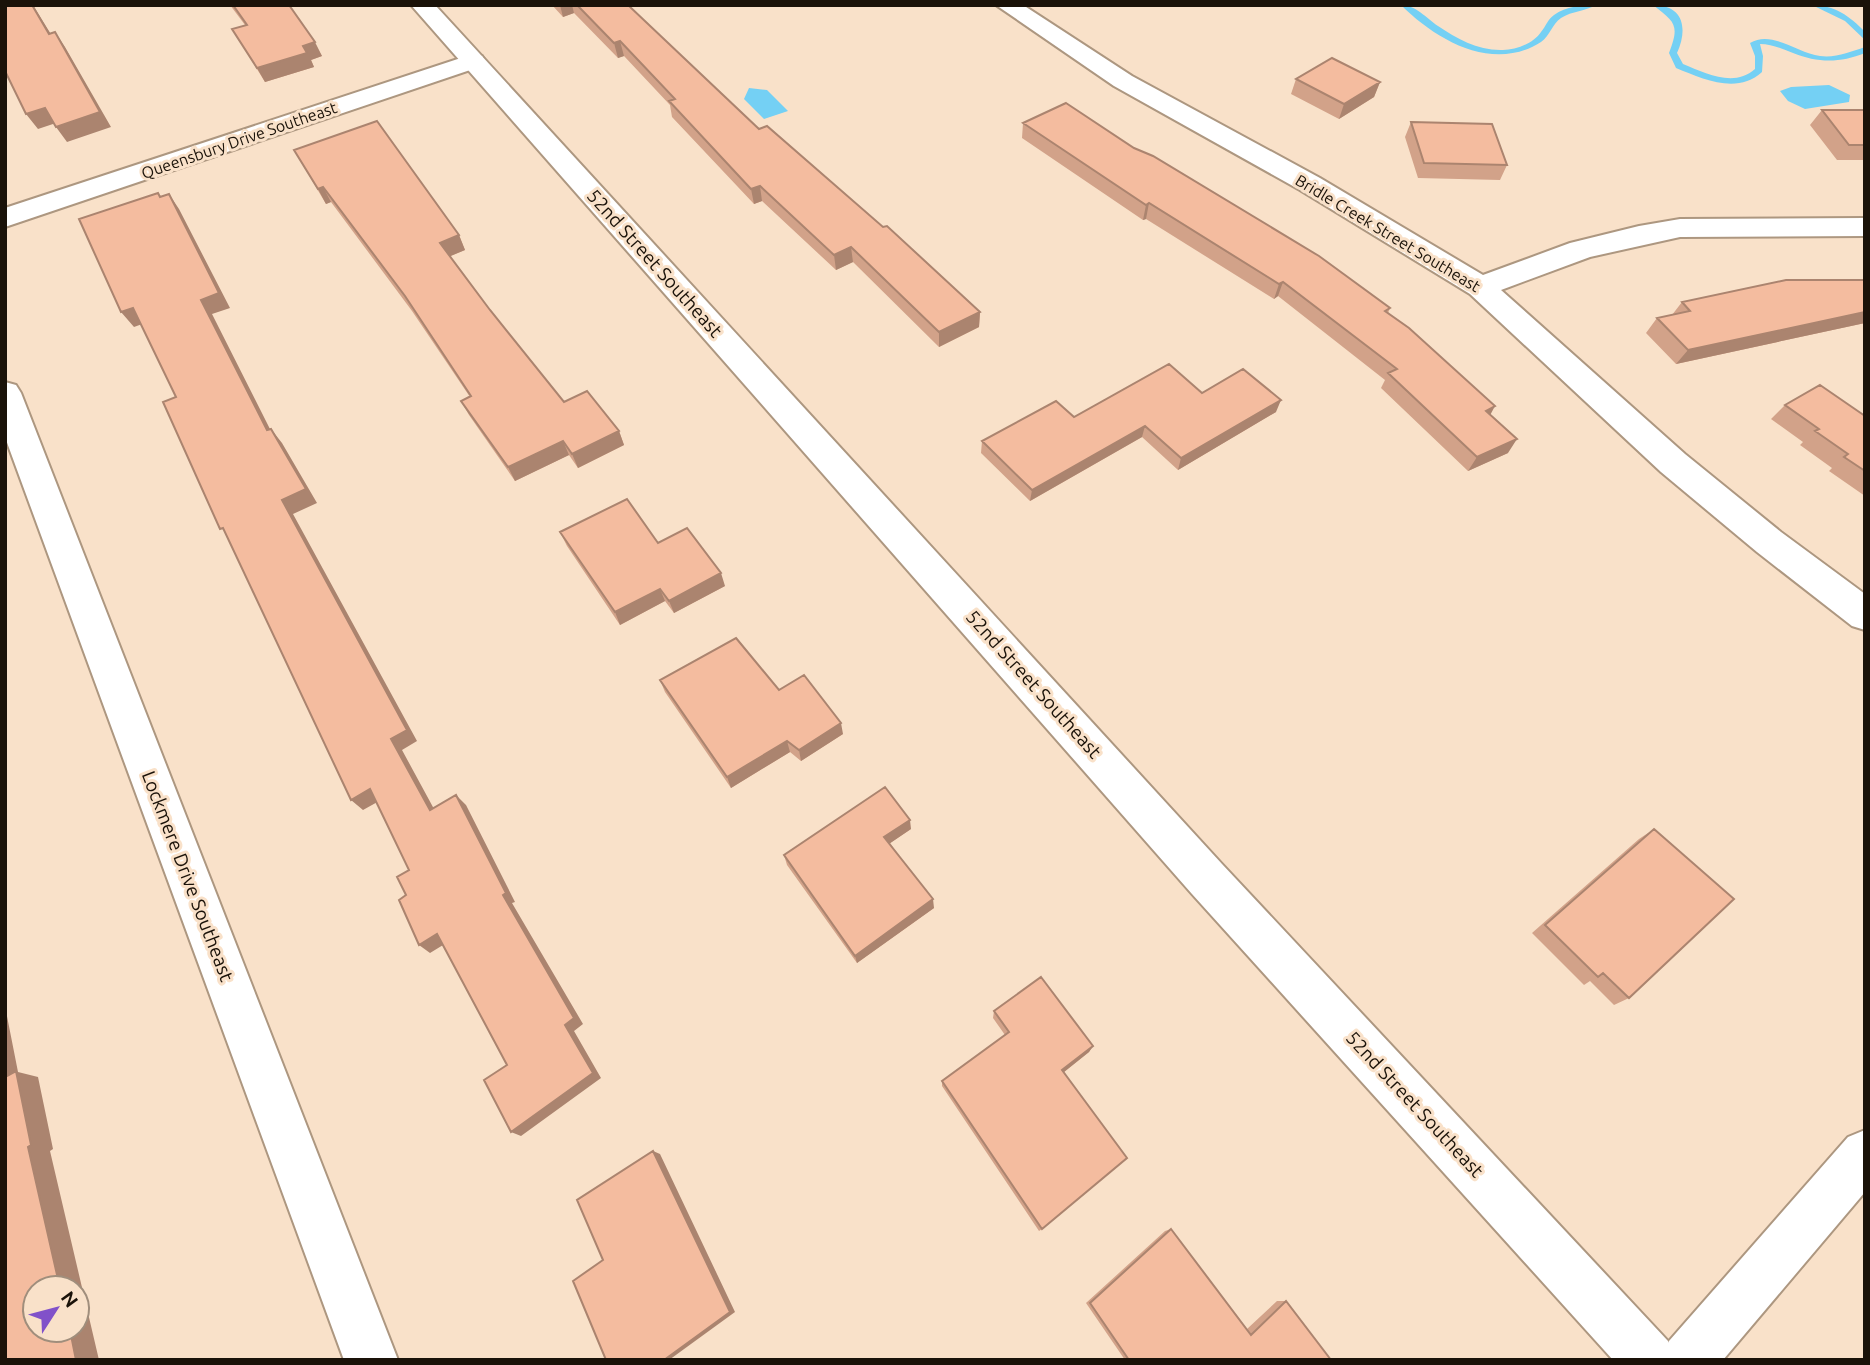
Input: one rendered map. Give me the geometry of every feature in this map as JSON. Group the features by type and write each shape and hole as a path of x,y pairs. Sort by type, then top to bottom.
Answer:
{"street":[{"name":"52nd Street Southeast","path":"422,5 1216,888 1649,1360"},
{"name":"Bridle Creek Street Southeast","path":"1007,5 1123,81 1310,184 1480,287 1673,463 1769,542 1865,615"},
{"name":"Queensbury Drive Southeast","path":"5,218 473,61"},
{"path":"1480,287 1580,250 1681,228 1865,227"},
{"name":"Lockmere Drive Southeast","path":"5,393 371,1360"},
{"path":"1688,1360 1865,1154"}],"water":[{"path":"1829,85 1850,95 1849,102 1805,109 1788,101 1780,91 1791,87"},
{"path":"749,88 767,90 788,111 764,119 744,99"}],"building":[{"path":"5,5 32,5 49,34 55,32 100,112 56,127 45,108 26,114 5,71"},
{"path":"233,5 289,5 315,42 303,46 307,53 257,68 232,29 247,25"},
{"path":"577,5 628,5 759,129 767,126 883,227 887,226 980,312 939,332 851,247 834,255 760,186 751,189 669,101 675,99 620,41 614,43"},
{"path":"1332,58 1380,82 1344,104 1296,79"},
{"path":"1066,103 1134,148 1153,156 1319,256 1390,308 1385,311 1409,328 1495,406 1486,411 1517,439 1477,457 1388,373 1397,369 1283,282 1279,284 1149,203 1146,205 1023,123"},
{"path":"1822,110 1865,110 1865,145 1849,145"},
{"path":"377,121 459,235 440,243 490,310 564,402 587,391 619,431 572,454 563,441 508,467 461,401 471,396 405,296 323,187 318,189 294,150"},
{"path":"1411,122 1492,124 1507,165 1424,163"},
{"path":"158,193 160,197 169,194 219,293 201,300 267,430 271,429 306,489 282,500 407,730 391,739 430,810 456,795 506,893 503,895 574,1018 565,1025 593,1073 511,1132 484,1080 507,1065 437,934 419,945 399,900 406,895 397,877 409,870 370,789 351,800 223,528 220,529 163,402 176,397 133,308 121,312 79,219"},
{"path":"1786,280 1865,280 1865,312 1688,350 1657,318 1690,311 1682,302"},
{"path":"1169,364 1202,393 1243,369 1281,400 1181,458 1145,426 1032,490 982,441 1056,401 1074,417"},
{"path":"1820,385 1865,416 1865,471 1844,457 1848,454 1815,431 1819,429 1785,405"},
{"path":"627,499 658,543 687,528 721,573 669,601 660,589 615,612 560,532"},
{"path":"736,638 779,690 804,675 841,723 799,750 787,741 727,777 660,680"},
{"path":"885,787 910,820 884,837 933,899 855,956 784,855"},
{"path":"1654,829 1734,899 1629,998 1603,973 1598,977 1545,925"},
{"path":"1041,977 1093,1046 1062,1070 1127,1158 1042,1229 942,1081 1009,1032 994,1011"},
{"path":"16,1071 31,1145 28,1147 57,1274 21,1274 21,1344 73,1344 76,1360 5,1360 5,1077"},
{"path":"653,1151 730,1312 664,1360 606,1360 573,1281 603,1260 577,1200"},
{"path":"1171,1229 1251,1335 1286,1301 1331,1360 1129,1360 1090,1303"}],"waterway":[{"path":"1405,5 1452,39 1487,52 1505,53 1523,49 1540,39 1560,15 1592,5"},
{"path":"1657,5 1672,14 1679,24 1679,37 1673,53 1679,66 1721,80 1742,81 1759,70 1759,56 1754,43 1773,43 1806,55 1828,59 1850,56 1865,50"},
{"path":"1816,5 1848,19 1865,37"}]}
